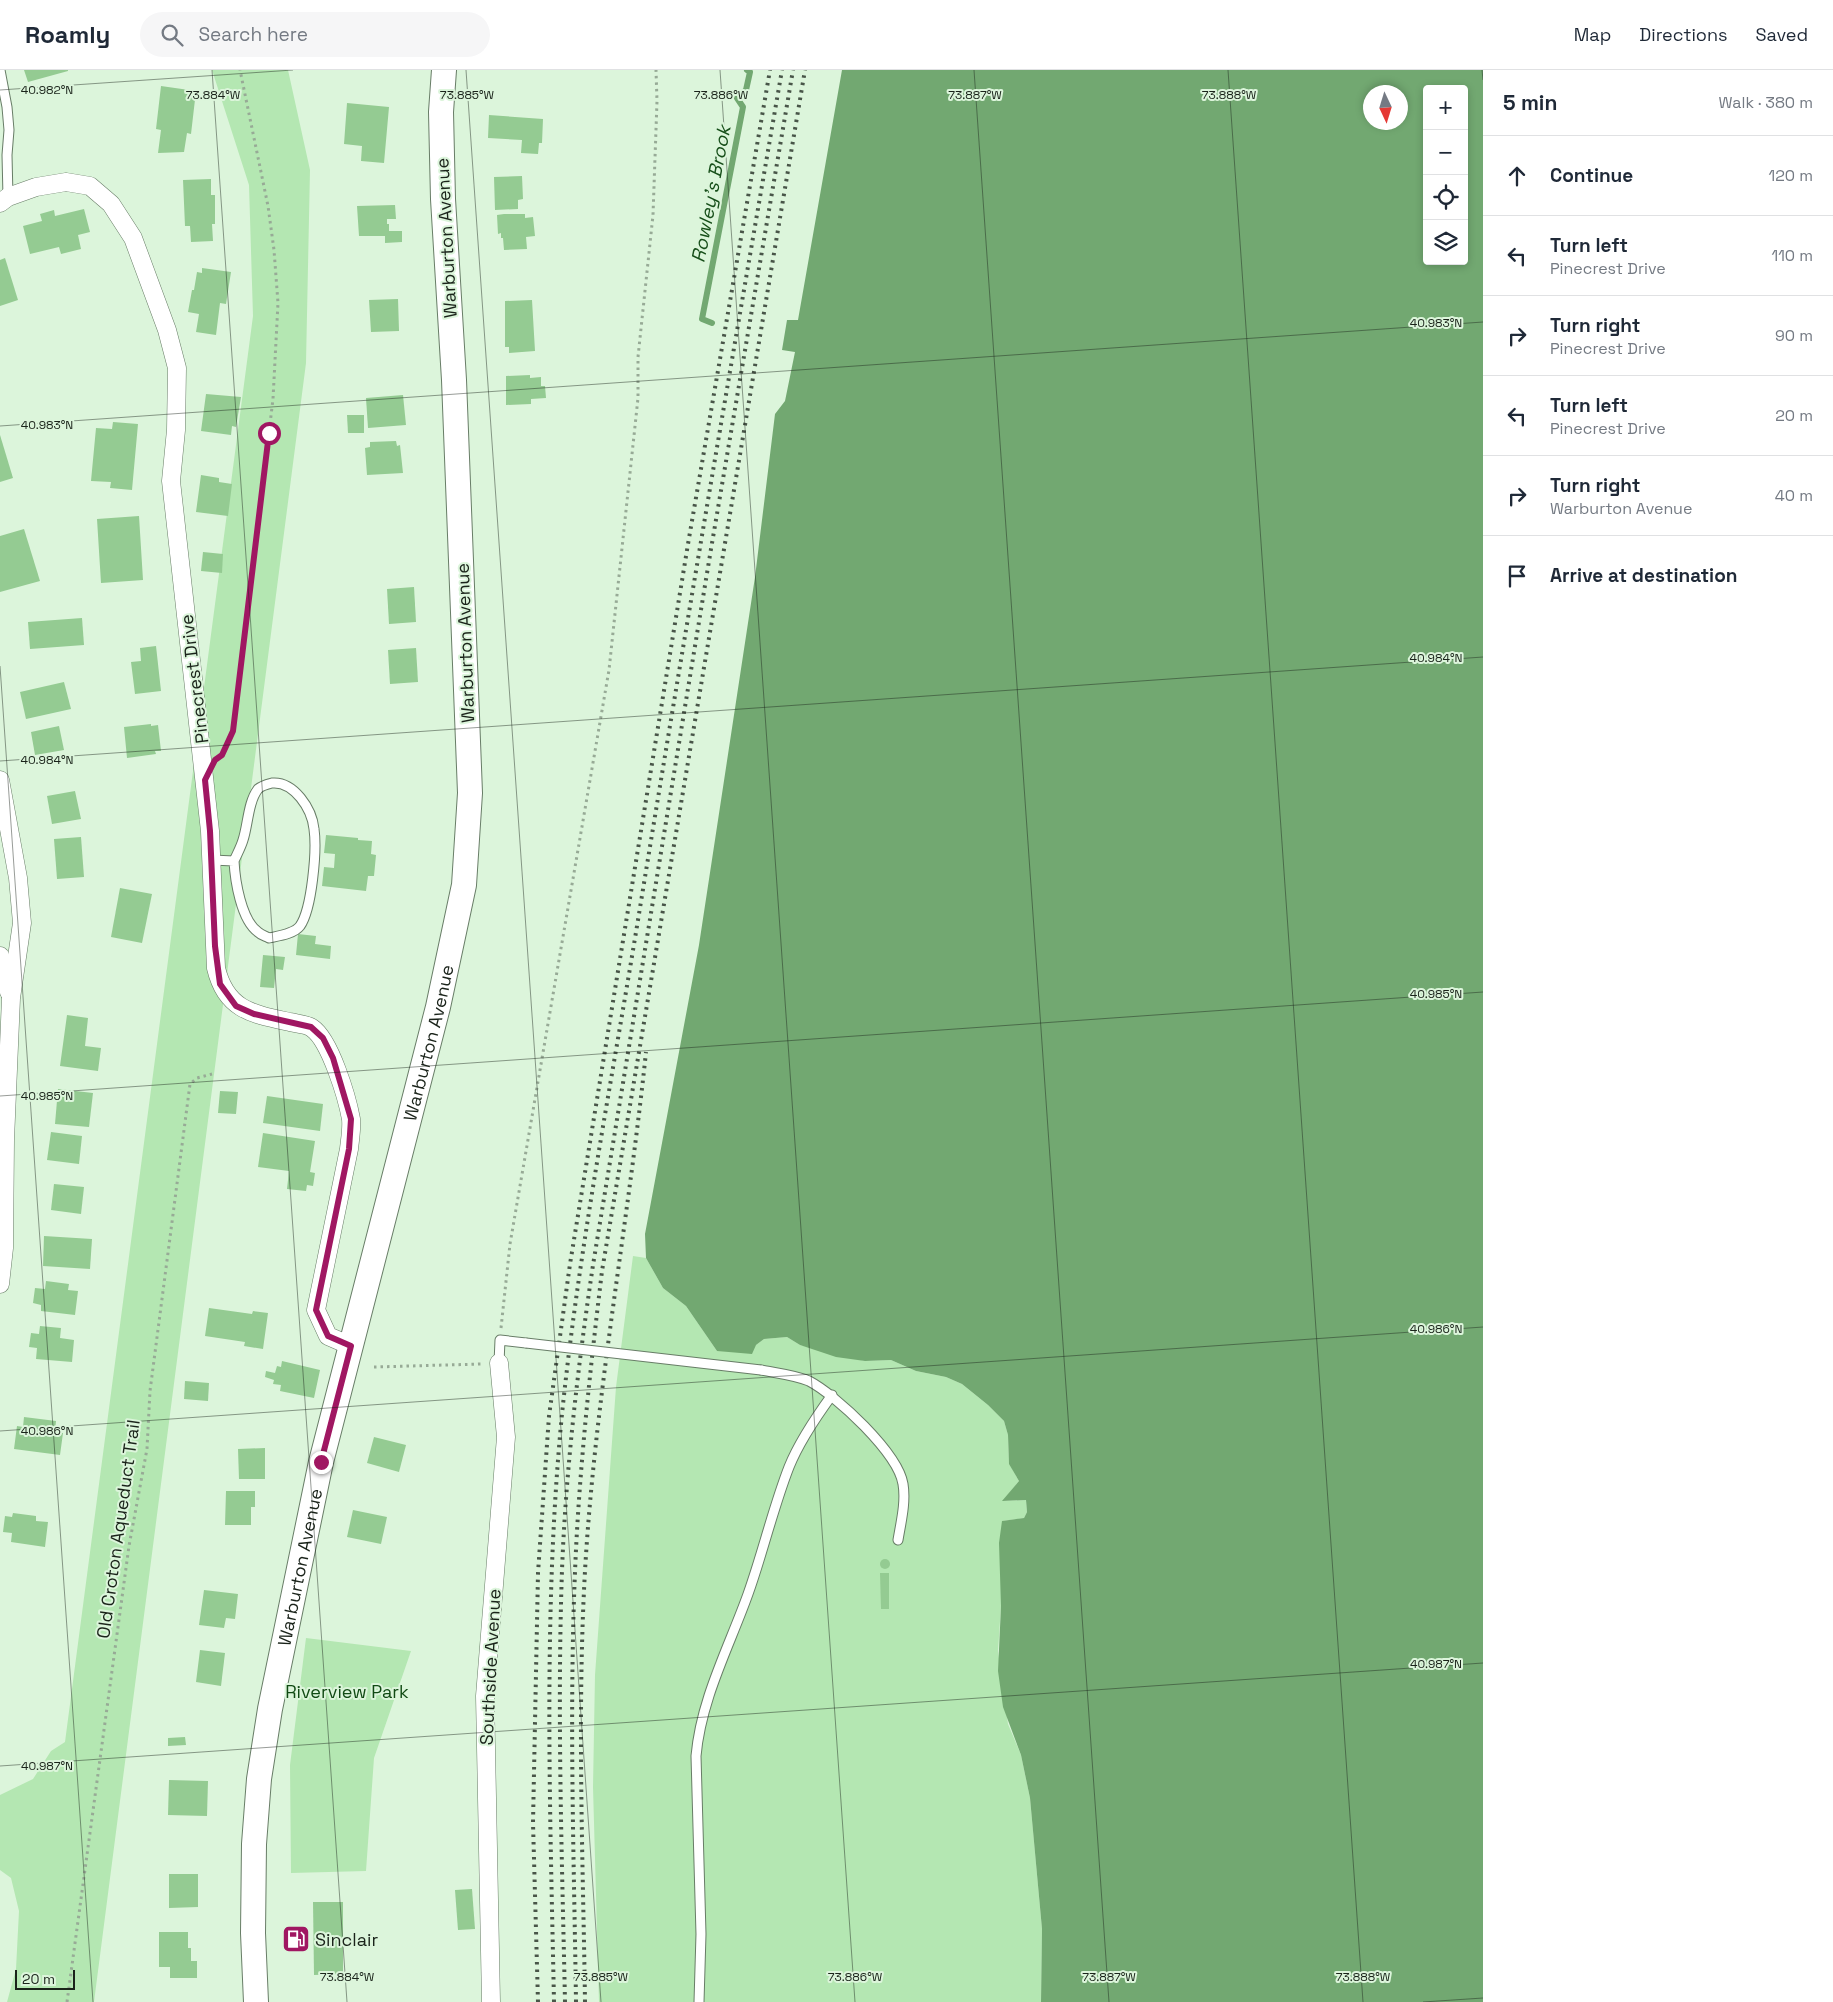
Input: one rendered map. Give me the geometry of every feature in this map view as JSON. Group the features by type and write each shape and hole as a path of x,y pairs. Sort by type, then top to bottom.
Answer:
{"street":[{"name":"Warburton Avenue","path":"256,2002 253,1923 254,1844 259,1779 270,1709 321,1462 438,1007 464,885 470,802 454,380 443,199 441,112 444,70"},
{"name":"Pinecrest Drive","path":"4,200 36,186 66,182 90,186 111,204 133,238 167,330 177,368 176,430 172,481 205,780 212,860 215,946 220,984 236,1006 254,1014 311,1027 323,1038 333,1058 351,1119 349,1149 316,1310 328,1336 351,1346"},
{"path":"0,780 18,878 22,923 10,998 5,1140 4,1248 0,1284"},
{"path":"0,956 10,998"},
{"name":"Southside Avenue","path":"491,2002 485,1696 506,1437 499,1363"}],"lane":[{"path":"0,70 9,130 4,200"},
{"path":"280,782 295,792 309,811 314,829 314,871 306,911 300,927 286,934 269,938 257,932 248,920 241,901 235,876 234,861 243,841 253,800 259,789 268,784 280,782"},
{"path":"212,860 234,861"},
{"path":"499,1363 500,1340 761,1370 808,1381 832,1396 879,1442 896,1467 903,1482 904,1500 898,1540"},
{"path":"699,2002 701,1934 696,1756 698,1732 706,1702 749,1593 790,1465 817,1416 832,1396"}],"path":[{"path":"205,780 215,760 222,755 233,731 274,399 278,303 274,250 268,206 240,70"},
{"path":"500,1340 510,1244 609,670 638,398 638,357 653,215 657,101 656,70"},
{"name":"Old Croton Aqueduct Trail","path":"67,2002 129,1546 147,1449 150,1390 190,1084 198,1078 212,1074"},
{"path":"374,1367 468,1365"}],"green space":[{"path":"212,70 288,70 310,170 306,363 94,2002 7,2002 16,1969 19,1911 11,1878 0,1870 0,1795 33,1779 51,1751 65,1742 253,316 249,185"},
{"path":"633,1256 646,1258 663,1288 686,1306 717,1351 756,1345 764,1339 787,1337 800,1345 865,1361 891,1360 916,1371 946,1377 962,1384 1004,1421 1008,1435 1009,1463 1019,1481 1003,1501 1026,1500 1027,1512 1024,1518 1003,1521 998,1651 1008,1724 1021,1755 1030,1798 1042,1929 1041,2002 599,2002 593,1787 595,1675 616,1387"},
{"name":"Riverview Park","path":"306,1638 411,1651 374,1758 366,1871 291,1873 290,1765"}],"shaded area":[{"path":"842,70 1483,70 1483,2002 1041,2002 1042,1929 1030,1798 1021,1755 1003,1707 998,1671 1001,1606 999,1543 1002,1521 1024,1518 1027,1512 1026,1500 1002,1501 1019,1481 1009,1464 1008,1435 1004,1421 962,1384 946,1377 916,1371 891,1360 865,1361 836,1357 800,1345 787,1337 764,1339 756,1345 752,1354 717,1351 686,1306 663,1288 646,1258 645,1234 699,945 755,577 775,414 785,401 795,352 782,350 787,320 798,320"}],"building":[{"path":"24,70 68,70 68,71 28,82"},
{"path":"161,86 196,91 191,134 187,133 184,152 158,153 161,130 156,129"},
{"path":"347,103 389,107 384,163 361,161 362,146 344,144"},
{"path":"489,115 543,119 542,143 539,143 538,154 521,153 522,140 488,138"},
{"path":"522,176 523,199 518,200 518,209 495,210 494,177"},
{"path":"211,179 211,195 215,195 215,224 212,224 213,241 191,242 190,226 185,226 183,180"},
{"path":"395,205 396,219 387,219 387,224 389,224 389,231 402,231 402,242 385,243 385,236 359,236 357,206"},
{"path":"84,209 90,232 78,235 81,249 61,254 59,247 30,254 23,226 42,221 40,214 54,210 55,216"},
{"path":"525,214 525,218 533,217 535,236 526,237 527,249 504,250 503,238 501,238 501,233 498,234 497,215"},
{"path":"5,258 18,300 0,306 0,260"},
{"path":"202,268 231,272 226,304 220,303 216,335 196,332 199,314 188,312 197,272 202,273"},
{"path":"398,299 399,331 371,332 369,300"},
{"path":"532,300 535,351 509,353 509,347 505,347 505,301"},
{"path":"530,375 530,378 541,377 541,386 545,386 546,398 531,399 531,404 506,405 506,376"},
{"path":"206,394 241,397 236,427 232,426 231,435 201,431"},
{"path":"403,395 406,425 368,428 366,398"},
{"path":"347,415 364,415 364,433 348,433"},
{"path":"113,422 138,424 132,490 110,488 111,482 91,481 96,428 112,429"},
{"path":"0,435 13,478 0,482"},
{"path":"396,441 397,446 400,445 403,473 367,475 365,448 370,447 370,442"},
{"path":"201,475 219,478 219,482 232,484 228,516 196,512"},
{"path":"139,516 143,580 101,583 97,519"},
{"path":"24,529 40,581 0,592 0,536"},
{"path":"203,552 223,554 222,573 201,571"},
{"path":"414,587 416,622 389,624 387,589"},
{"path":"82,618 84,645 30,649 28,622"},
{"path":"156,646 161,691 135,694 131,662 141,661 140,648"},
{"path":"416,648 418,682 390,684 388,650"},
{"path":"64,682 71,709 26,719 20,692"},
{"path":"151,724 151,726 158,725 161,751 155,751 156,754 127,758 124,727"},
{"path":"59,726 64,750 35,755 31,732"},
{"path":"75,791 81,819 52,824 47,796"},
{"path":"326,835 372,841 371,854 376,855 374,876 368,876 366,891 322,886 324,867 334,868 335,854 324,853"},
{"path":"81,837 84,877 57,879 54,839"},
{"path":"120,888 152,894 142,943 111,937"},
{"path":"298,934 316,936 315,944 331,946 330,959 296,955"},
{"path":"263,955 285,957 283,970 276,969 274,988 260,987"},
{"path":"67,1015 88,1018 85,1046 101,1048 98,1071 60,1066"},
{"path":"58,1089 93,1093 89,1127 55,1124"},
{"path":"220,1091 238,1092 236,1114 218,1113"},
{"path":"267,1096 323,1104 320,1131 263,1123"},
{"path":"51,1132 82,1136 79,1164 47,1160"},
{"path":"263,1133 315,1141 310,1172 315,1173 313,1186 307,1185 306,1191 287,1189 289,1171 258,1167"},
{"path":"54,1184 84,1187 81,1214 51,1210"},
{"path":"44,1236 92,1239 90,1269 43,1266"},
{"path":"46,1281 69,1284 68,1290 78,1291 75,1315 41,1311 41,1305 33,1303 35,1288 45,1289"},
{"path":"209,1308 252,1314 253,1311 268,1313 263,1349 244,1346 245,1342 205,1336"},
{"path":"40,1326 61,1328 60,1338 74,1340 72,1362 36,1359 37,1348 29,1347 31,1333 39,1334"},
{"path":"282,1361 320,1370 314,1398 280,1391 281,1385 273,1384 274,1380 265,1377 266,1371 275,1373 277,1366 281,1367"},
{"path":"185,1381 209,1383 208,1401 184,1399"},
{"path":"24,1417 56,1421 55,1432 63,1433 60,1455 14,1449 17,1426 23,1427"},
{"path":"374,1437 406,1445 399,1472 367,1463"},
{"path":"265,1448 265,1479 239,1479 238,1449"},
{"path":"226,1491 255,1491 255,1507 251,1507 251,1525 225,1525"},
{"path":"353,1510 387,1517 381,1544 347,1537"},
{"path":"13,1513 36,1516 36,1521 48,1522 45,1547 11,1542 12,1533 3,1532 5,1516 12,1517"},
{"path":"883,1559 887,1559 890,1564 889,1568 883,1569 880,1566 880,1562"},
{"path":"880,1573 889,1573 889,1609 881,1609"},
{"path":"204,1590 238,1594 235,1619 226,1618 224,1628 199,1625"},
{"path":"200,1650 225,1653 221,1686 196,1682"},
{"path":"185,1737 186,1745 168,1746 168,1738"},
{"path":"169,1780 208,1781 207,1816 168,1815"},
{"path":"169,1874 198,1874 198,1907 169,1908"},
{"path":"472,1889 475,1929 458,1930 455,1890"},
{"path":"313,1902 343,1902 343,1974 314,1975"},
{"path":"159,1932 188,1932 188,1948 191,1948 191,1961 197,1961 197,1978 170,1978 170,1967 159,1967"}],"waterway":[{"name":"Rowley's Brook","path":"712,323 702,319 743,107 737,98 746,90 750,72 747,70"}],"railway":[{"path":"538,2002 533,1823 538,1573 549,1416 570,1264 688,544 770,70"},
{"path":"554,2002 549,1708 550,1634 556,1488 569,1352 596,1167 782,70"},
{"path":"565,2002 560,1786 562,1570 566,1494 582,1341 711,549 793,70"},
{"path":"576,2002 572,1733 573,1626 579,1496 593,1346 602,1271 805,70"},
{"path":"585,2002 581,1733 585,1571 596,1441 646,1052"}],"place":[{"name":"Sinclair","path":"296,1939"}],"route":[{"path":"269,433 233,731 222,755 215,760 205,780 210,831 216,968 220,984 236,1006 254,1014 311,1027 323,1038 333,1058 351,1119 349,1149 316,1310 328,1336 351,1346 321,1462"}]}
